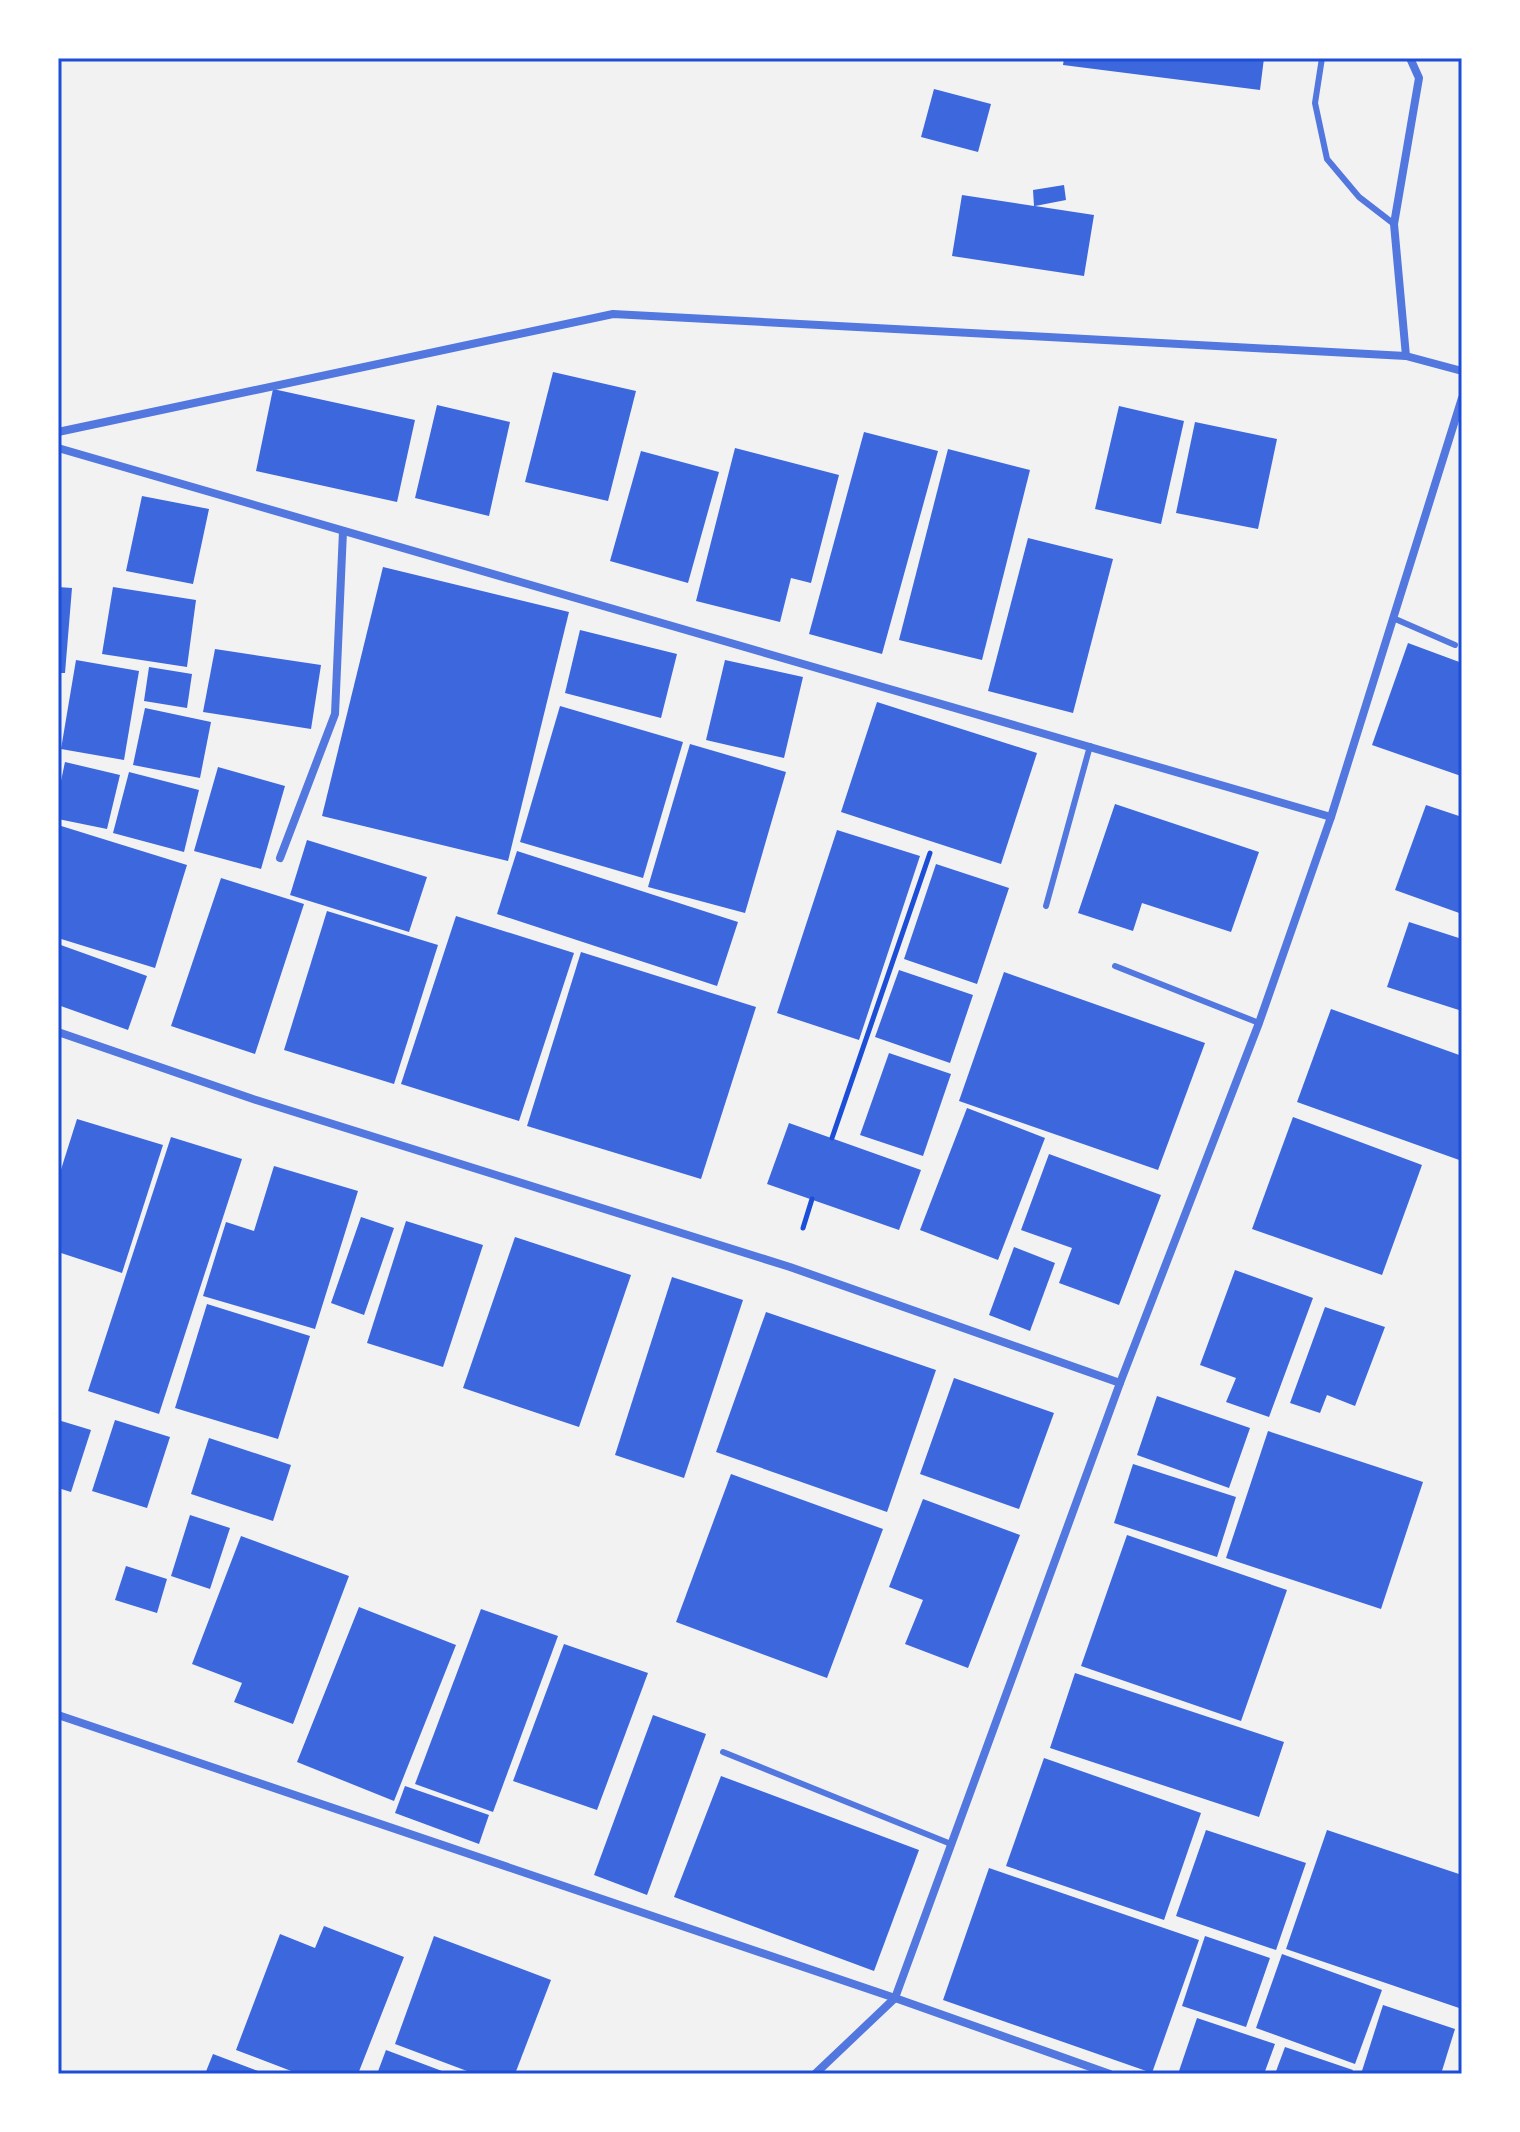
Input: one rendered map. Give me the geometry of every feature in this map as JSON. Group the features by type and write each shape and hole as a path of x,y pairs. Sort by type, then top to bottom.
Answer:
{"street":[{"path":"1406,356 1394,224 1419,78 1410,58"},
{"path":"58,432 613,314 1406,356 1462,371"},
{"path":"815,2074 895,1998 1120,1383 1259,1023 1331,817 1462,398"},
{"path":"58,448 1331,817"},
{"path":"280,858 335,714 343,531"},
{"path":"58,1032 267,1104 790,1267 1120,1383"},
{"path":"58,1715 895,1998 1110,2074"}],"lane":[{"path":"1322,58 1315,103 1327,159 1359,197 1394,224"},
{"path":"1393,618 1455,645"},
{"path":"1046,906 1090,746"},
{"path":"1115,966 1259,1023"},
{"path":"723,1752 951,1844"}],"path":[{"path":"832,1138 930,853"}],"building":[{"path":"1064,58 1264,58 1260,90 1063,65"},
{"path":"934,89 991,104 978,152 921,137"},
{"path":"1064,185 1066,200 1035,206 1094,215 1084,276 952,256 962,195 1034,206 1033,190"},
{"path":"553,372 636,391 608,501 525,482"},
{"path":"273,389 415,420 397,502 256,471"},
{"path":"437,405 510,422 489,516 415,498"},
{"path":"1119,406 1184,421 1161,524 1095,509"},
{"path":"1195,422 1277,439 1258,529 1176,513"},
{"path":"864,432 938,451 882,654 809,634"},
{"path":"735,448 839,475 811,583 791,578 780,622 696,601"},
{"path":"948,449 1030,470 982,660 899,640"},
{"path":"641,451 719,472 688,583 610,561"},
{"path":"142,496 209,509 193,584 126,571"},
{"path":"1028,538 1113,559 1073,713 988,691"},
{"path":"383,567 569,612 508,861 322,816"},
{"path":"58,587 72,588 65,673 58,673"},
{"path":"113,587 196,600 187,667 102,654"},
{"path":"580,630 677,654 661,718 565,693"},
{"path":"1408,643 1462,663 1461,776 1372,745"},
{"path":"215,649 321,665 311,729 203,712"},
{"path":"76,660 139,671 124,760 61,749"},
{"path":"725,660 803,677 784,758 706,740"},
{"path":"149,667 192,674 187,708 144,701"},
{"path":"877,702 1037,753 1001,864 841,812"},
{"path":"560,706 683,742 643,878 520,842"},
{"path":"145,708 211,722 200,778 133,765"},
{"path":"690,744 786,772 745,913 648,887"},
{"path":"65,762 120,775 107,829 58,819 58,795"},
{"path":"218,767 285,786 261,869 194,851"},
{"path":"129,772 199,790 184,852 113,833"},
{"path":"1115,804 1259,852 1231,932 1142,903 1133,931 1078,913"},
{"path":"1426,805 1462,817 1462,914 1395,890"},
{"path":"58,825 187,865 155,968 58,938"},
{"path":"837,830 920,856 859,1040 777,1013"},
{"path":"307,840 427,877 409,932 290,895"},
{"path":"517,851 738,922 717,986 497,914"},
{"path":"936,864 1009,888 977,984 904,959"},
{"path":"221,878 304,904 255,1054 171,1026"},
{"path":"327,911 438,945 394,1084 284,1050"},
{"path":"456,916 574,953 519,1121 401,1084"},
{"path":"1409,922 1462,939 1462,1011 1387,987"},
{"path":"58,944 147,976 128,1030 58,1005"},
{"path":"581,952 756,1007 701,1179 527,1126"},
{"path":"899,970 973,995 950,1063 875,1037"},
{"path":"1004,972 1205,1043 1158,1170 959,1101"},
{"path":"1331,1009 1462,1056 1462,1161 1297,1102"},
{"path":"889,1053 951,1074 923,1156 860,1135"},
{"path":"967,1108 1045,1138 998,1260 920,1230"},
{"path":"1293,1117 1422,1165 1382,1275 1252,1229"},
{"path":"77,1119 163,1145 122,1273 58,1252 58,1179"},
{"path":"789,1123 921,1170 899,1230 767,1184"},
{"path":"171,1137 242,1159 159,1414 88,1391"},
{"path":"1049,1154 1161,1195 1119,1305 1059,1283 1072,1248 1021,1230"},
{"path":"274,1166 358,1191 315,1329 203,1296 226,1222 254,1231"},
{"path":"361,1217 394,1228 364,1315 331,1303"},
{"path":"406,1221 483,1245 443,1367 367,1343"},
{"path":"515,1237 631,1275 579,1427 463,1388"},
{"path":"1014,1247 1055,1263 1030,1331 989,1315"},
{"path":"1235,1270 1313,1298 1269,1417 1226,1402 1236,1378 1200,1365"},
{"path":"672,1277 743,1300 684,1478 615,1455"},
{"path":"207,1304 310,1336 278,1439 175,1408"},
{"path":"1325,1307 1385,1327 1355,1406 1327,1395 1320,1413 1290,1403"},
{"path":"766,1312 936,1370 887,1512 716,1452"},
{"path":"954,1378 1054,1413 1019,1509 920,1474"},
{"path":"1157,1396 1250,1428 1229,1488 1137,1455"},
{"path":"58,1420 91,1430 71,1492 58,1488"},
{"path":"115,1420 170,1437 147,1508 92,1491"},
{"path":"1268,1431 1423,1482 1381,1609 1226,1558"},
{"path":"209,1438 291,1465 273,1521 191,1494"},
{"path":"1133,1464 1236,1497 1217,1557 1114,1523"},
{"path":"731,1474 883,1529 827,1678 676,1622"},
{"path":"923,1499 1020,1535 968,1668 905,1644 923,1600 889,1587"},
{"path":"190,1515 230,1528 210,1589 171,1576"},
{"path":"1127,1535 1287,1590 1241,1721 1081,1666"},
{"path":"241,1536 349,1576 293,1724 234,1702 242,1683 192,1664"},
{"path":"126,1566 167,1579 157,1613 115,1600"},
{"path":"359,1607 456,1645 394,1801 297,1762"},
{"path":"481,1609 558,1636 493,1812 415,1784"},
{"path":"564,1644 648,1673 597,1810 513,1781"},
{"path":"1075,1673 1284,1742 1259,1817 1050,1748"},
{"path":"653,1715 706,1734 647,1895 594,1875"},
{"path":"1044,1758 1201,1813 1164,1920 1006,1866"},
{"path":"721,1776 919,1850 874,1971 674,1897"},
{"path":"405,1786 489,1815 479,1844 395,1813"},
{"path":"1206,1830 1306,1863 1276,1950 1176,1916"},
{"path":"1327,1830 1462,1875 1462,2009 1286,1949"},
{"path":"989,1868 1199,1940 1152,2073 943,2000"},
{"path":"324,1926 404,1957 358,2074 299,2074 236,2050 280,1934 315,1948"},
{"path":"434,1936 551,1980 515,2074 475,2074 395,2044"},
{"path":"1205,1936 1270,1958 1246,2027 1182,2006"},
{"path":"1282,1954 1382,1990 1355,2064 1256,2028"},
{"path":"1383,2005 1455,2029 1441,2074 1361,2074"},
{"path":"1197,2018 1275,2044 1264,2074 1178,2074"},
{"path":"1285,2047 1353,2070 1351,2074 1275,2074"},
{"path":"386,2050 450,2074 377,2074"},
{"path":"213,2054 266,2074 205,2074"}]}
